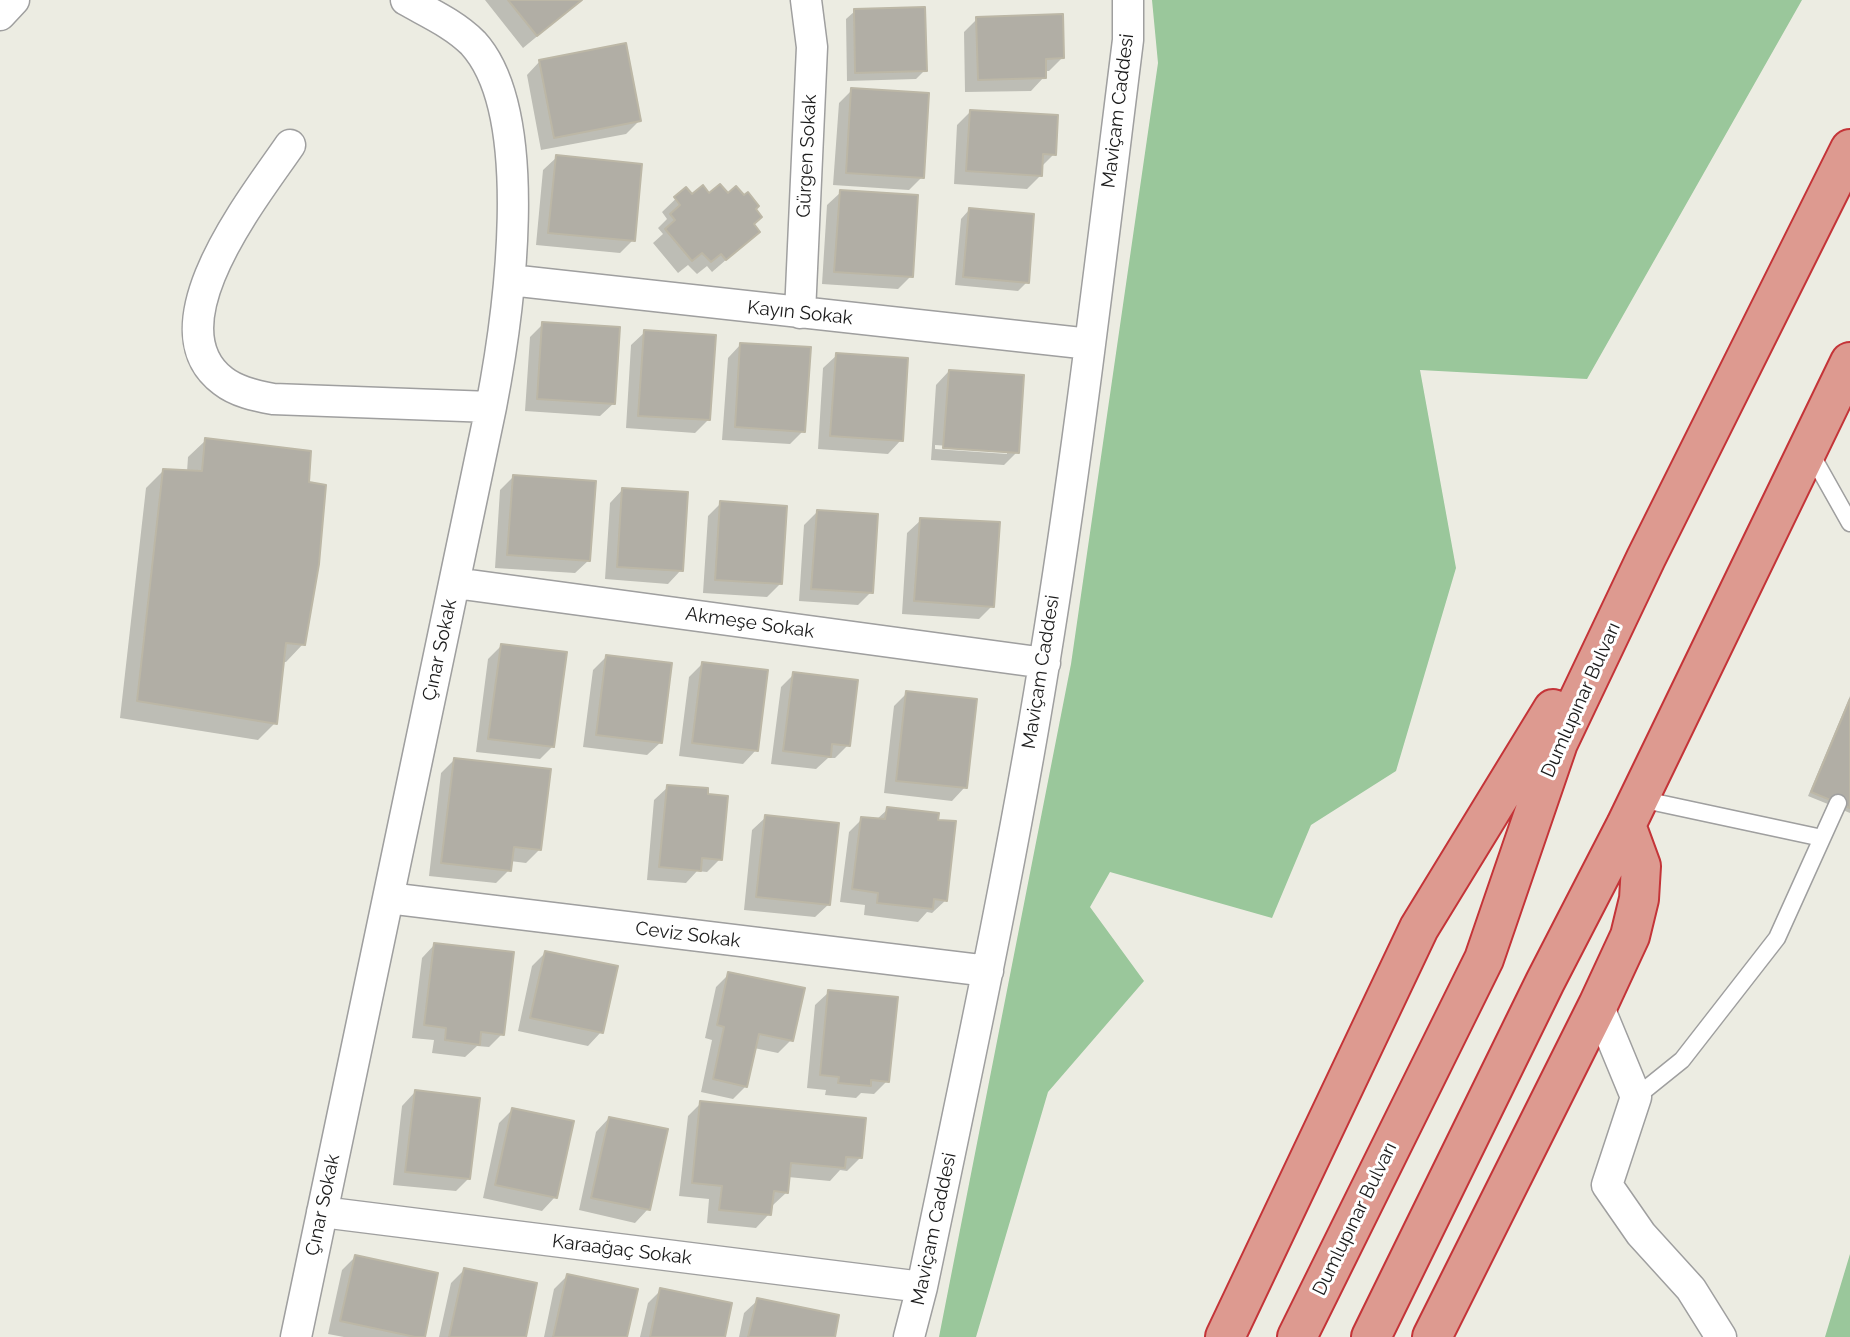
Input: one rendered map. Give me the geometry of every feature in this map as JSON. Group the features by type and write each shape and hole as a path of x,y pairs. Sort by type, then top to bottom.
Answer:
{"highway":[{"name":"Dumlupınar Bulvarı","path":"1297,1337 1484,958 1558,743 1646,558 1850,149"},
{"path":"1371,1337 1545,982 1632,812 1850,362"},
{"path":"1225,1337 1419,928 1646,558"},
{"path":"1432,1337 1630,936 1639,899 1641,866 1632,812"}],"street":[{"path":"0,15 14,0"},
{"name":"Çınar Sokak","path":"296,1337 491,407 510,280 513,192 503,108 495,82 478,51 461,33 406,0"},
{"name":"Gürgen Sokak","path":"800,313 812,47 806,0"},
{"name":"Maviçam Caddesi","path":"909,1337 922,1287 988,971 1045,663 1090,344 1128,40 1128,0"},
{"path":"290,145 227,239 209,278 198,332 200,346 212,370 222,381 238,390 273,399 491,407"},
{"name":"Kayın Sokak","path":"510,280 1090,344"},
{"name":"Akmeşe Sokak","path":"455,583 1045,663"},
{"name":"Ceviz Sokak","path":"388,898 988,971"},
{"path":"1598,1005 1636,1097 1607,1185 1642,1234 1691,1289 1721,1337"},
{"name":"Karaağaç Sokak","path":"322,1212 922,1287"}],"lane":[{"path":"1808,449 1850,523"},
{"path":"1636,1097 1682,1060 1777,938 1838,803"},
{"path":"1632,812 1822,838"}],"green space":[{"path":"1152,0 1802,0 1587,379 1420,370 1456,568 1396,771 1311,825 1272,918 1110,872 1090,907 1144,981 1048,1092 976,1337 939,1337 1071,664 1158,63"},
{"path":"1850,1254 1850,1337 1825,1337"}],"building":[{"path":"508,0 582,0 537,36"},
{"path":"925,7 927,71 855,73 854,9"},
{"path":"1063,14 1064,58 1046,59 1046,78 978,80 976,17"},
{"path":"626,43 641,121 554,138 539,60"},
{"path":"851,88 929,93 924,178 846,173"},
{"path":"970,110 1058,115 1056,155 1043,154 1042,176 966,171"},
{"path":"556,155 642,164 635,241 548,233"},
{"path":"720,184 728,193 736,186 744,195 748,192 759,206 756,209 762,217 754,224 760,232 726,260 721,254 711,262 702,253 692,261 665,229 675,220 670,214 680,205 674,197 686,187 692,194 703,185 709,193"},
{"path":"840,190 918,195 913,277 834,272"},
{"path":"969,208 1034,214 1029,283 963,277"},
{"path":"542,322 620,327 615,404 537,399"},
{"path":"644,330 716,335 710,420 638,416"},
{"path":"740,343 811,347 805,432 735,427"},
{"path":"836,353 908,358 903,441 830,436"},
{"path":"949,370 1024,375 1019,453 943,448"},
{"path":"205,438 311,451 309,482 326,485 319,564 305,645 286,643 277,724 137,701 163,469 202,471"},
{"path":"513,475 596,481 590,561 507,555"},
{"path":"622,488 688,492 683,571 617,567"},
{"path":"720,501 787,506 782,584 715,580"},
{"path":"817,510 878,514 873,593 811,589"},
{"path":"920,518 1000,522 994,607 914,601"},
{"path":"501,644 567,652 554,747 488,739"},
{"path":"606,655 672,663 662,743 596,735"},
{"path":"702,662 768,670 758,751 692,743"},
{"path":"793,672 858,680 850,746 832,744 831,757 783,751"},
{"path":"906,691 977,699 967,788 896,781"},
{"path":"1850,699 1850,808 1811,792"},
{"path":"454,758 551,769 541,850 514,847 511,871 441,863"},
{"path":"667,785 708,788 708,794 728,796 722,860 702,858 701,871 659,867"},
{"path":"887,807 939,813 938,820 956,821 947,901 934,899 933,909 877,903 878,893 852,889 861,817 885,819"},
{"path":"765,815 839,823 830,905 756,897"},
{"path":"434,943 514,952 504,1035 481,1032 480,1045 445,1040 446,1028 424,1025"},
{"path":"545,951 618,966 603,1033 530,1018"},
{"path":"728,972 805,988 793,1041 759,1034 747,1087 713,1079 724,1027 717,1025"},
{"path":"828,990 898,997 889,1082 871,1080 871,1086 838,1083 839,1077 820,1075"},
{"path":"415,1090 480,1098 470,1179 405,1172"},
{"path":"700,1101 866,1118 862,1158 846,1157 845,1168 791,1163 788,1193 774,1191 771,1215 719,1210 722,1186 692,1183"},
{"path":"512,1108 574,1121 557,1198 495,1185"},
{"path":"609,1117 668,1129 650,1210 591,1198"},
{"path":"355,1255 438,1273 425,1337 340,1321"},
{"path":"464,1268 537,1283 526,1337 449,1337"},
{"path":"567,1274 638,1289 627,1337 553,1337"},
{"path":"660,1288 732,1303 725,1337 650,1337"},
{"path":"757,1298 839,1315 835,1337 748,1337"}]}
